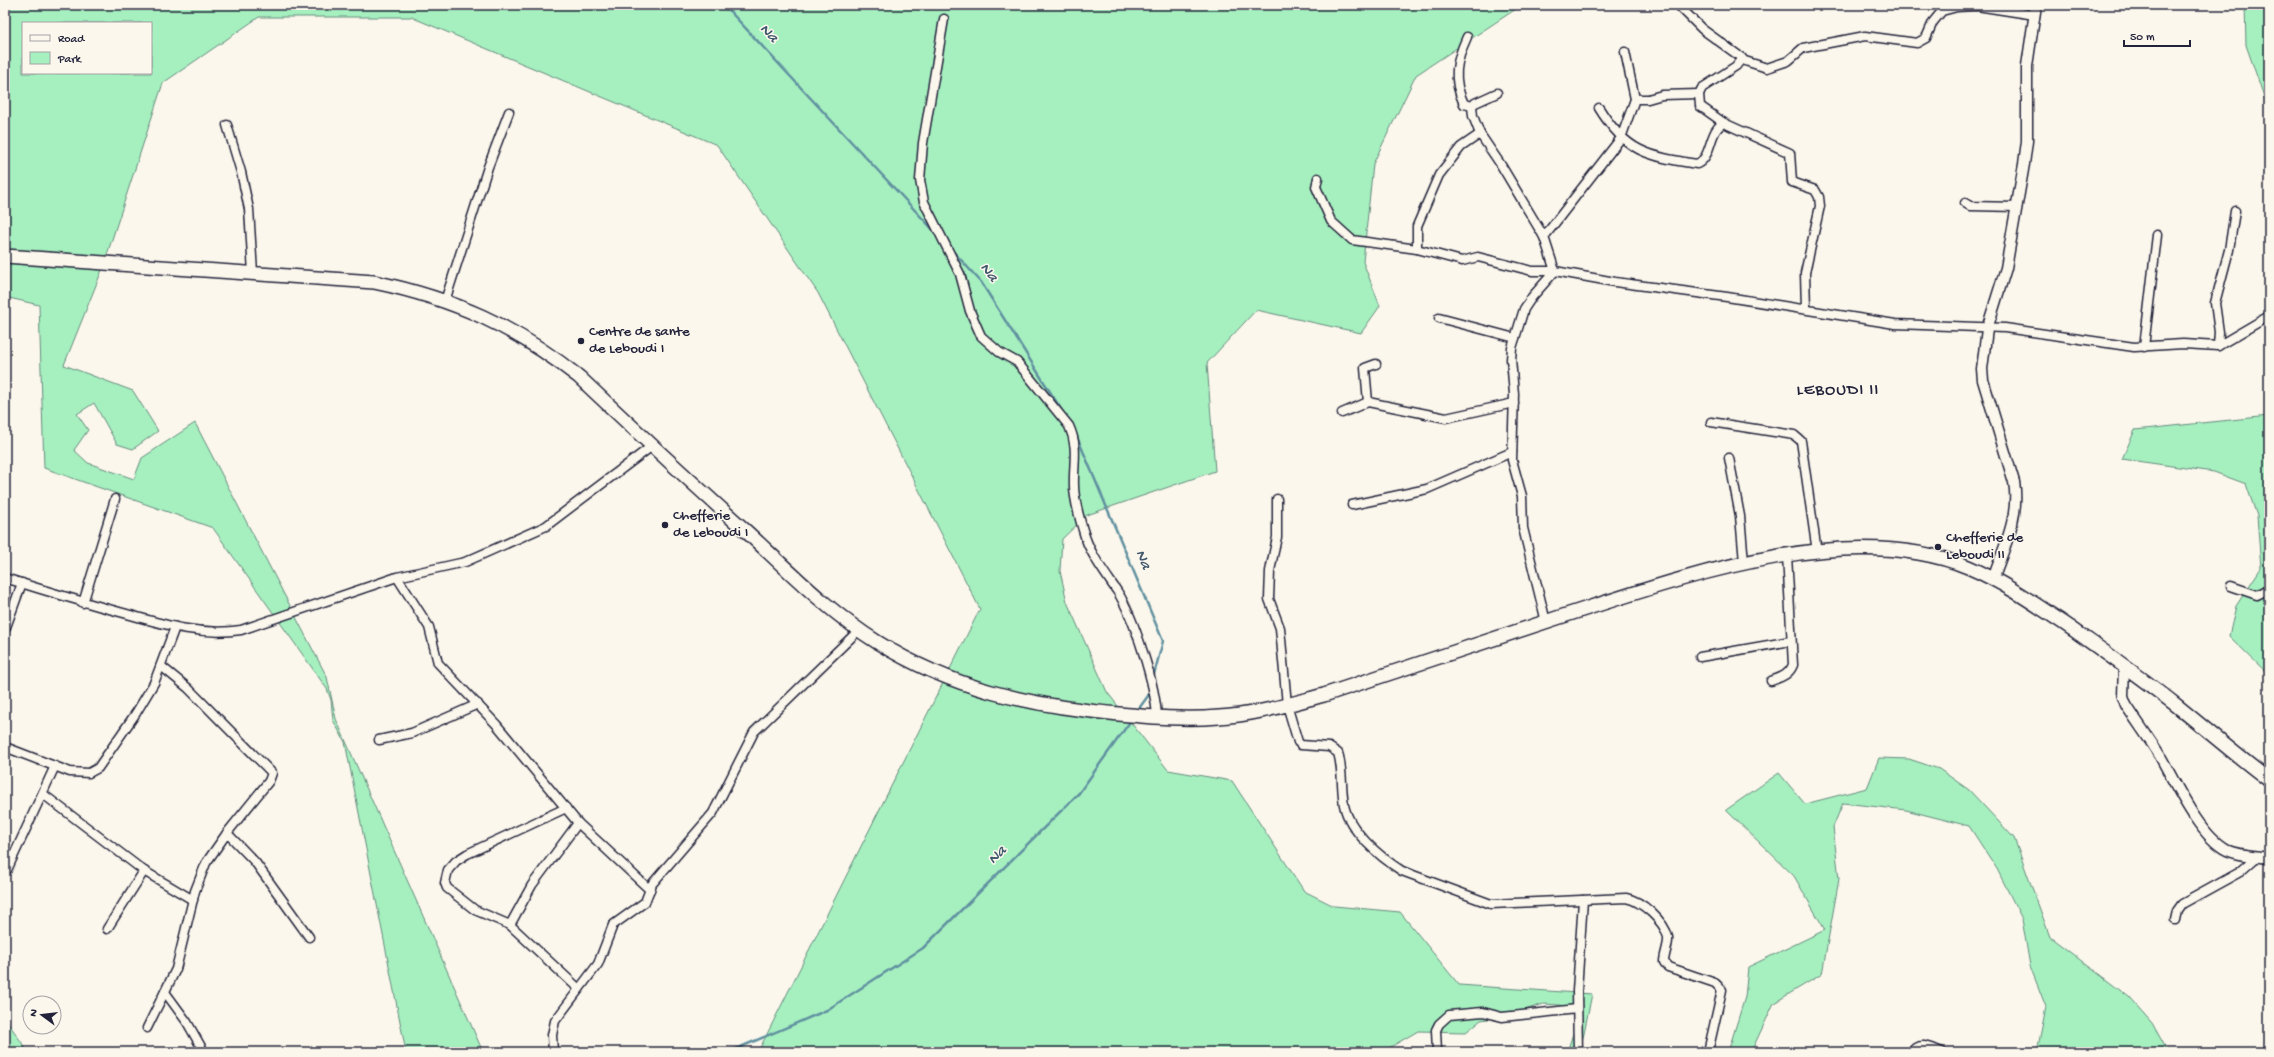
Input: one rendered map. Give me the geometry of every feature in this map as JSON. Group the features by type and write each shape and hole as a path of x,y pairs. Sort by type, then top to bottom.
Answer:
{"main road":[{"path":"5,256 374,282 445,301 516,332 550,354 579,377 809,590 859,630 901,655 948,678 974,688 1038,703 1087,711 1157,718 1191,719 1221,717 1287,705 1324,695 1698,573 1744,562 1786,555 1817,552 1878,550 1914,553 1945,559 1968,567 1993,579 2055,617 2124,665 2269,780"}],"street":[{"path":"1678,5 1702,30 1730,48 1741,57 1742,60 1767,68 1788,61 1803,48 1865,36 1917,43 1926,38 1933,22 1942,11 1957,7 1977,6 2035,10 2028,50 2027,141 2006,268 1987,328 1982,369 1983,380 2014,482 2017,499 2013,523 1993,579"},
{"path":"944,19 923,143 920,180 924,202 960,274 970,311 981,336 998,352 1017,362 1069,426 1076,451 1074,487 1083,532 1104,574 1118,592 1129,616 1152,681 1157,700 1157,718"},
{"path":"1467,37 1458,59 1457,90 1464,104 1472,106 1497,93"},
{"path":"1544,237 1621,138 1634,99 1625,52"},
{"path":"1742,60 1702,88 1699,94 1700,106 1724,123 1790,153 1792,182 1815,190 1820,198 1820,206 1805,273 1806,309"},
{"path":"1634,99 1648,99 1662,94 1699,94"},
{"path":"1472,106 1473,116 1480,134 1501,165 1544,237 1555,271"},
{"path":"1599,108 1610,127 1621,138 1639,151 1697,164 1705,158 1714,135 1720,125 1724,123"},
{"path":"445,301 488,167 509,112"},
{"path":"227,125 250,209 253,273"},
{"path":"1417,249 1417,226 1439,175 1461,147 1480,134"},
{"path":"1318,178 1316,187 1331,220 1352,240 1417,249 1462,262 1478,257 1532,271 1555,271 1615,282 1806,309 1895,324 2005,328 2144,347 2182,344 2218,346 2269,316"},
{"path":"1965,203 1970,206 2017,207"},
{"path":"2218,346 2219,332 2215,303 2229,250 2235,211"},
{"path":"2144,347 2157,235"},
{"path":"1546,622 1523,528 1522,496 1512,452 1514,403 1511,359 1515,338 1528,303 1555,271"},
{"path":"1439,318 1515,338"},
{"path":"1368,402 1365,368 1376,364"},
{"path":"1342,413 1368,402 1446,418 1514,403"},
{"path":"1711,422 1794,434 1801,441 1817,552"},
{"path":"5,578 83,603 175,627 219,633 240,630 397,577 465,562 546,526 652,446"},
{"path":"1352,505 1427,489 1512,452"},
{"path":"1729,458 1740,516 1744,562"},
{"path":"83,603 115,499"},
{"path":"1277,499 1277,537 1270,571 1270,599 1280,628 1287,705 1301,745 1329,747 1338,753 1344,805 1347,815 1357,830 1390,863 1402,871 1438,886 1491,904 1626,898 1639,902 1665,929 1668,939 1664,962 1668,967 1720,985 1722,997 1708,1052"},
{"path":"1771,681 1791,671 1793,665 1786,555"},
{"path":"397,577 429,627 438,663 454,682 478,704 578,823 650,890"},
{"path":"5,630 22,583"},
{"path":"2231,586 2256,595 2269,589"},
{"path":"5,747 80,774 98,768 136,713 154,683 175,627"},
{"path":"553,1052 552,1035 556,1021 598,964 614,925 645,902 652,884 712,813 754,732 859,630"},
{"path":"1700,657 1791,641"},
{"path":"2124,665 2124,697 2126,705 2159,755 2184,801 2218,844 2237,854 2269,858"},
{"path":"148,1028 180,957 193,900 206,863 227,833 269,781 272,770 188,688 161,666"},
{"path":"379,740 412,733 478,704"},
{"path":"7,870 55,766"},
{"path":"43,794 144,871 193,900"},
{"path":"566,808 456,860 448,870 445,883 447,888 475,910 510,925 579,989"},
{"path":"510,925 532,885 578,823"},
{"path":"227,833 255,862 309,937"},
{"path":"2175,920 2177,911 2182,904 2234,876 2258,856"},
{"path":"106,929 144,871"},
{"path":"1578,1052 1577,1009 1583,900"},
{"path":"165,992 187,1022 204,1052"},
{"path":"1438,1052 1436,1030 1439,1024 1450,1016 1483,1012 1502,1017 1577,1009"},
{"path":"1911,1052 1915,1047 1920,1046 1942,1052"}],"green space":[{"path":"5,5 1522,5 1416,75 1373,164 1363,262 1380,306 1361,333 1256,310 1207,363 1215,471 1087,515 1062,539 1060,571 1067,602 1107,692 1168,770 1232,781 1304,891 1334,906 1400,912 1459,985 1592,994 1580,1052 1567,1052 1577,1021 1577,1009 1560,1005 1543,1004 1507,1016 1481,1020 1466,1032 1418,1031 1384,1052 758,1052 980,609 818,293 717,145 411,17 259,17 163,83 102,270 64,365 133,391 158,431 133,449 117,444 94,403 77,414 88,430 74,450 88,463 134,479 142,458 195,423 327,677 336,719 483,1052 406,1052 345,742 333,720 331,700 327,689 213,528 44,468 39,305 5,297"},
{"path":"2245,5 2269,5 2269,111 2246,45"},
{"path":"2269,416 2269,675 2229,636 2236,606 2261,568 2257,516 2246,484 2214,472 2122,459 2135,430"},
{"path":"1879,758 1909,759 1939,769 1969,790 2014,838 2050,937 2129,997 2152,1023 2168,1052 2037,1052 2046,1007 2030,966 2022,919 1997,869 1969,826 1906,810 1843,803 1833,827 1839,879 1822,974 1774,1003 1751,1052 1728,1052 1745,997 1748,967 1825,930 1794,876 1726,810 1779,773 1805,804 1867,788"},
{"path":"5,1018 28,1052 5,1052"}],"waterway":[{"name":"Na","path":"724,5 936,233"},
{"name":"Na","path":"952,250 981,282 1064,414"},
{"name":"Na","path":"1075,432 1163,641 1153,678"},
{"name":"Na","path":"1137,711 1148,696 1150,688"},
{"name":"Na","path":"729,1052 827,1010 923,948 1079,793 1132,719"}],"place":[{"name":"Centre de sante de Leboudi I","path":"581,341"},
{"name":"Chefferie de Leboudi I","path":"665,525"},
{"name":"Chefferie de Leboudi II","path":"1938,547"}],"district":[{"name":"LEBOUDI II","path":"1838,391"}]}
